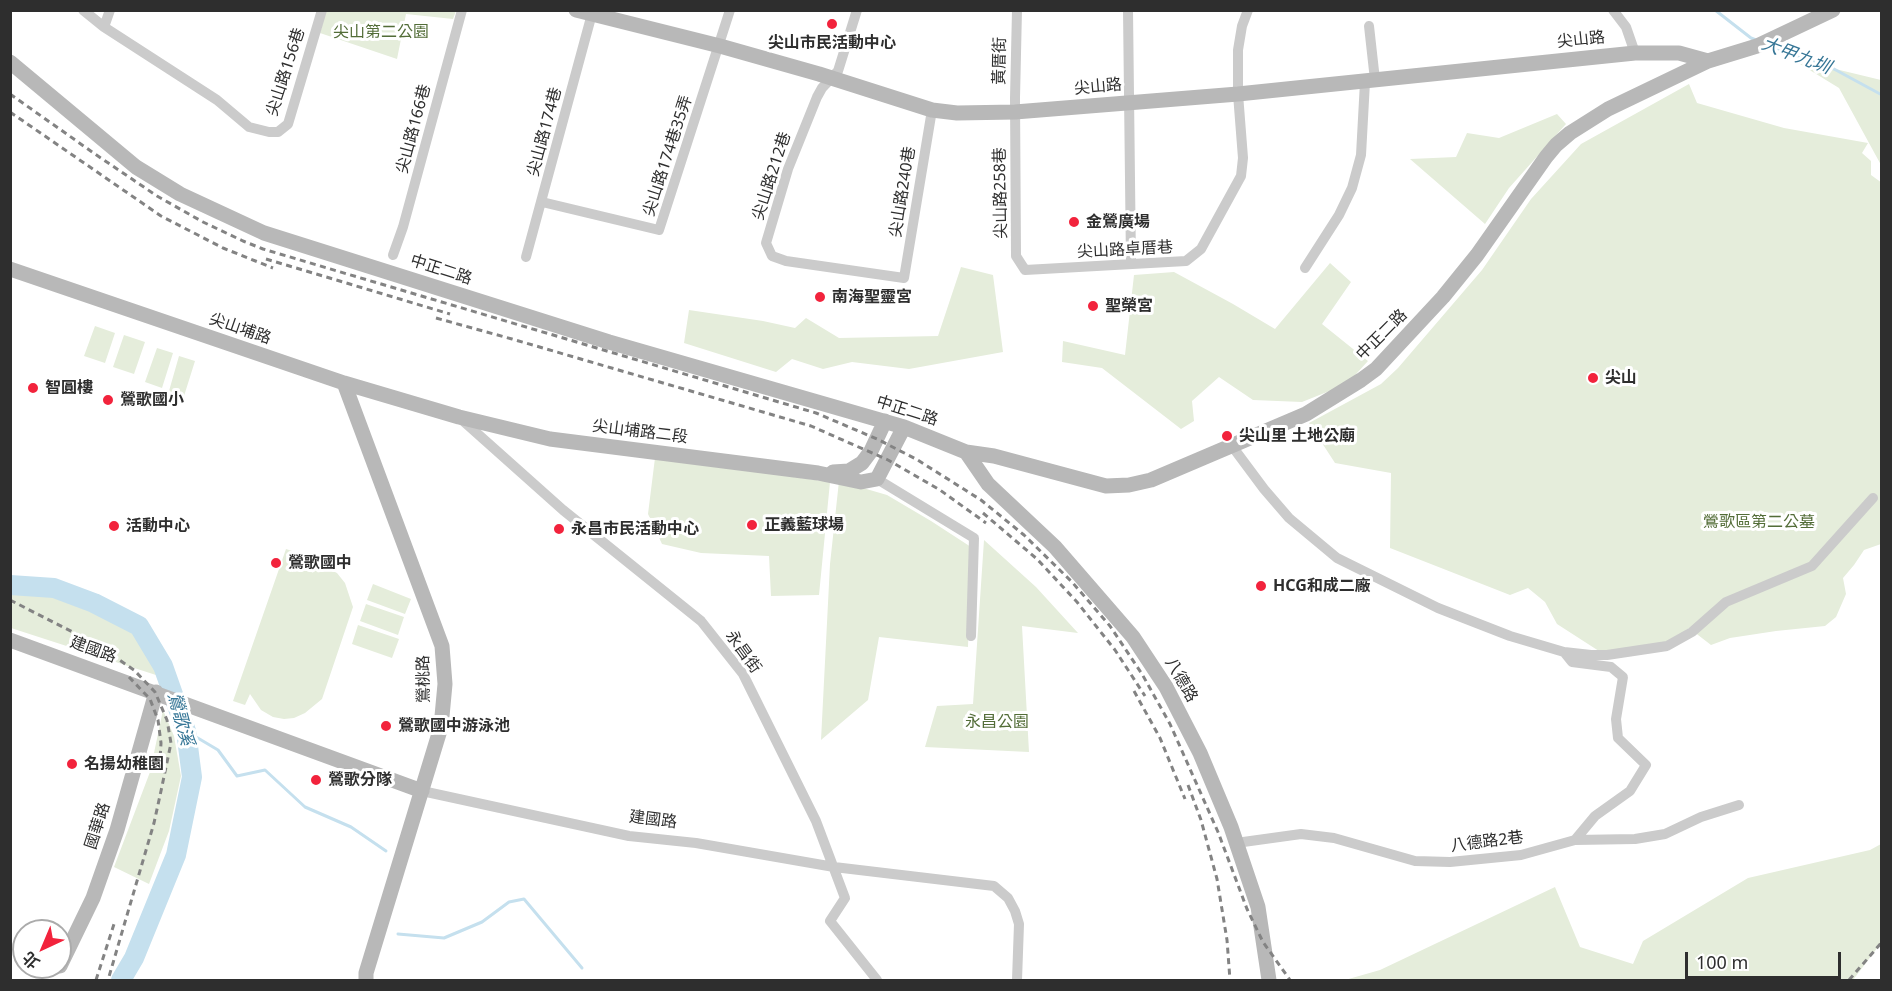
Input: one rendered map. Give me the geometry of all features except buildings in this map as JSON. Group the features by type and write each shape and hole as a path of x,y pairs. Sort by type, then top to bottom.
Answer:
{"street":[{"path":"82,10 104,27 110,10"},
{"name":"尖山路156巷","path":"104,27 217,100 249,127 278,132 288,124 322,10"},
{"name":"尖山路166巷","path":"393,255 462,10"},
{"name":"尖山路","path":"576,10 593,12 720,46 932,110 957,113 1015,112 1238,94 1635,53 1679,53 1708,61"},
{"path":"720,46 730,10"},
{"name":"尖山路212巷","path":"857,10 838,71 830,78 817,97 788,169 766,243 772,256 786,261 904,278"},
{"name":"黃厝街","path":"1015,112 1017,10"},
{"path":"1128,10 1131,264"},
{"name":"尖山路卓厝巷","path":"1025,270 1186,261 1201,249 1241,176 1243,159 1238,94 1238,50 1242,26 1248,10"},
{"name":"尖山路","path":"1613,10 1626,27 1635,53"},
{"name":"中正二路","path":"10,62 136,167 180,194 264,233 609,342 885,421 966,452 994,456 1106,486 1129,485 1150,480 1232,446 1306,414 1361,380 1376,369 1443,297 1478,255 1556,144 1570,132 1608,109 1708,61 1763,43 1833,10"},
{"name":"尖山路174巷","path":"526,257 593,12"},
{"path":"1305,268 1339,215 1352,188 1361,155 1370,81 1369,26"},
{"name":"尖山路174巷35弄","path":"542,202 659,230 720,46"},
{"name":"尖山路240巷","path":"904,278 932,110"},
{"name":"尖山路258巷","path":"1015,112 1016,256 1025,270"},
{"name":"尖山埔路","path":"10,269 344,383 459,417"},
{"name":"鶯桃路","path":"344,383 442,646 445,684 441,727 366,973 366,981"},
{"name":"尖山埔路二段","path":"459,417 550,439 818,473"},
{"name":"永昌街","path":"459,417 563,510 701,621 743,674 816,821 845,898 830,921 877,981"},
{"path":"818,473 849,471 862,463 871,451 885,421"},
{"path":"877,479 904,427"},
{"path":"1232,446 1289,518 1337,558 1438,608 1510,636 1564,652 1607,655 1667,645 1692,632 1726,602 1812,566 1873,498"},
{"name":"八德路","path":"966,452 988,484 1055,547 1133,636 1166,687 1200,753 1236,843 1258,908 1269,981"},
{"path":"818,473 861,482 877,479 974,538 971,636"},
{"name":"建國路","path":"10,640 422,791 629,836 696,843 834,867 994,886 1008,898 1019,924 1017,981"},
{"path":"1564,652 1572,662 1611,667 1623,677 1616,719 1618,738 1646,765 1630,790 1595,816 1575,840"},
{"name":"國華路","path":"72,942 93,898 159,694"},
{"name":"八德路2巷","path":"1236,843 1301,834 1334,838 1415,861 1450,862 1521,855 1575,840 1635,839 1665,834 1701,817 1739,805"}],"green space":[{"name":"尖山第二公園","path":"326,11 456,11 453,19 406,14 397,59 320,33"},
{"path":"1790,58 1881,80 1881,165 1839,88"},
{"name":"鶯歌區第二公墓","path":"1689,84 1697,103 1784,128 1868,143 1862,153 1871,161 1871,175 1882,183 1881,544 1864,550 1843,578 1846,594 1836,617 1825,626 1730,638 1711,645 1689,628 1677,637 1651,648 1602,653 1557,624 1545,602 1528,588 1510,595 1390,548 1391,473 1335,463 1309,423 1381,384 1398,368 1482,270 1531,199 1581,144"},
{"path":"1557,114 1566,124 1509,188 1485,224 1410,159 1456,157 1467,133 1499,138"},
{"path":"1330,263 1351,282 1322,324 1368,361 1347,384 1302,402 1253,400 1219,377 1192,401 1194,421 1181,429 1102,368 1062,362 1063,341 1125,355 1134,275 1174,272 1275,329"},
{"path":"961,267 993,275 1003,352 909,369 852,362 823,369 792,359 776,372 684,343 689,310 795,328 806,318 839,338 938,336"},
{"path":"95,326 115,333 105,363 84,356"},
{"path":"124,335 145,342 134,374 113,367"},
{"path":"157,348 173,353 162,388 145,382"},
{"path":"179,356 195,361 184,396 169,391"},
{"path":"655,458 830,482 819,595 771,596 769,556 701,553 662,544 648,514"},
{"path":"839,481 887,495 971,547 968,647 879,637 868,700 821,740 830,564"},
{"name":"永昌公園","path":"984,540 1036,587 1078,633 1022,626 1029,752 925,747 937,706 973,704"},
{"path":"286,549 298,553 292,570 323,566 337,573 345,583 353,607 322,699 305,713 284,719 273,717 261,710 250,694 245,705 233,701"},
{"path":"373,584 411,599 405,614 367,600"},
{"path":"11,594 58,594 133,631 159,676 11,628"},
{"path":"366,604 404,617 398,635 360,621"},
{"path":"358,625 399,639 392,658 352,644"},
{"path":"163,710 174,736 181,776 169,831 149,884 114,867 150,772"},
{"path":"1881,844 1881,943 1853,980 1345,980 1380,970 1555,887 1580,947 1633,964 1643,941 1748,878 1870,850"}],"waterway":[{"name":"大甲九圳","path":"1715,10 1756,40"},
{"name":"大甲九圳","path":"1771,46 1834,69 1882,95"},
{"name":"鶯歌溪","path":"10,585 54,588 94,603 139,626 163,666 186,731 192,777 176,855 134,958 121,980"},
{"path":"186,731 218,750 237,776 265,770 305,807 351,827 386,851"},
{"path":"398,934 444,938 482,922 509,902 524,899 582,968"}],"railway":[{"path":"10,94 157,196 243,241 263,249 816,413 877,439 916,459 981,500 1024,535 1072,582 1110,626 1142,674 1170,724 1218,832 1247,909 1263,942 1290,980"},
{"path":"10,112 161,216 223,248 273,268"},
{"path":"266,259 450,314"},
{"path":"436,318 811,426 888,460 940,490 986,523"},
{"path":"983,513 1037,559 1077,602 1115,650 1145,696"},
{"path":"10,600 96,644 134,670 155,692 167,720 171,743 154,823 108,980"},
{"path":"129,677 150,699 158,720 161,743 160,760"},
{"path":"1134,691 1160,738 1185,799"},
{"path":"1188,785 1201,820 1217,879 1227,940 1230,980"},
{"path":"96,980 115,921"},
{"path":"1849,980 1882,942"}],"place":[{"name":"尖山市民活動中心","path":"832,24"},
{"name":"金鶯廣場","path":"1074,222"},
{"name":"南海聖靈宮","path":"820,297"},
{"name":"聖榮宮","path":"1093,306"},
{"name":"尖山","path":"1593,378"},
{"name":"智圓樓","path":"33,388"},
{"name":"鶯歌國小","path":"108,400"},
{"name":"尖山里 土地公廟","path":"1227,436"},
{"name":"正義藍球場","path":"752,525"},
{"name":"活動中心","path":"114,526"},
{"name":"永昌市民活動中心","path":"559,529"},
{"name":"鶯歌國中","path":"276,563"},
{"name":"HCG和成二廠","path":"1261,586"},
{"name":"鶯歌國中游泳池","path":"386,726"},
{"name":"名揚幼稚園","path":"72,764"},
{"name":"鶯歌分隊","path":"316,780"}]}
